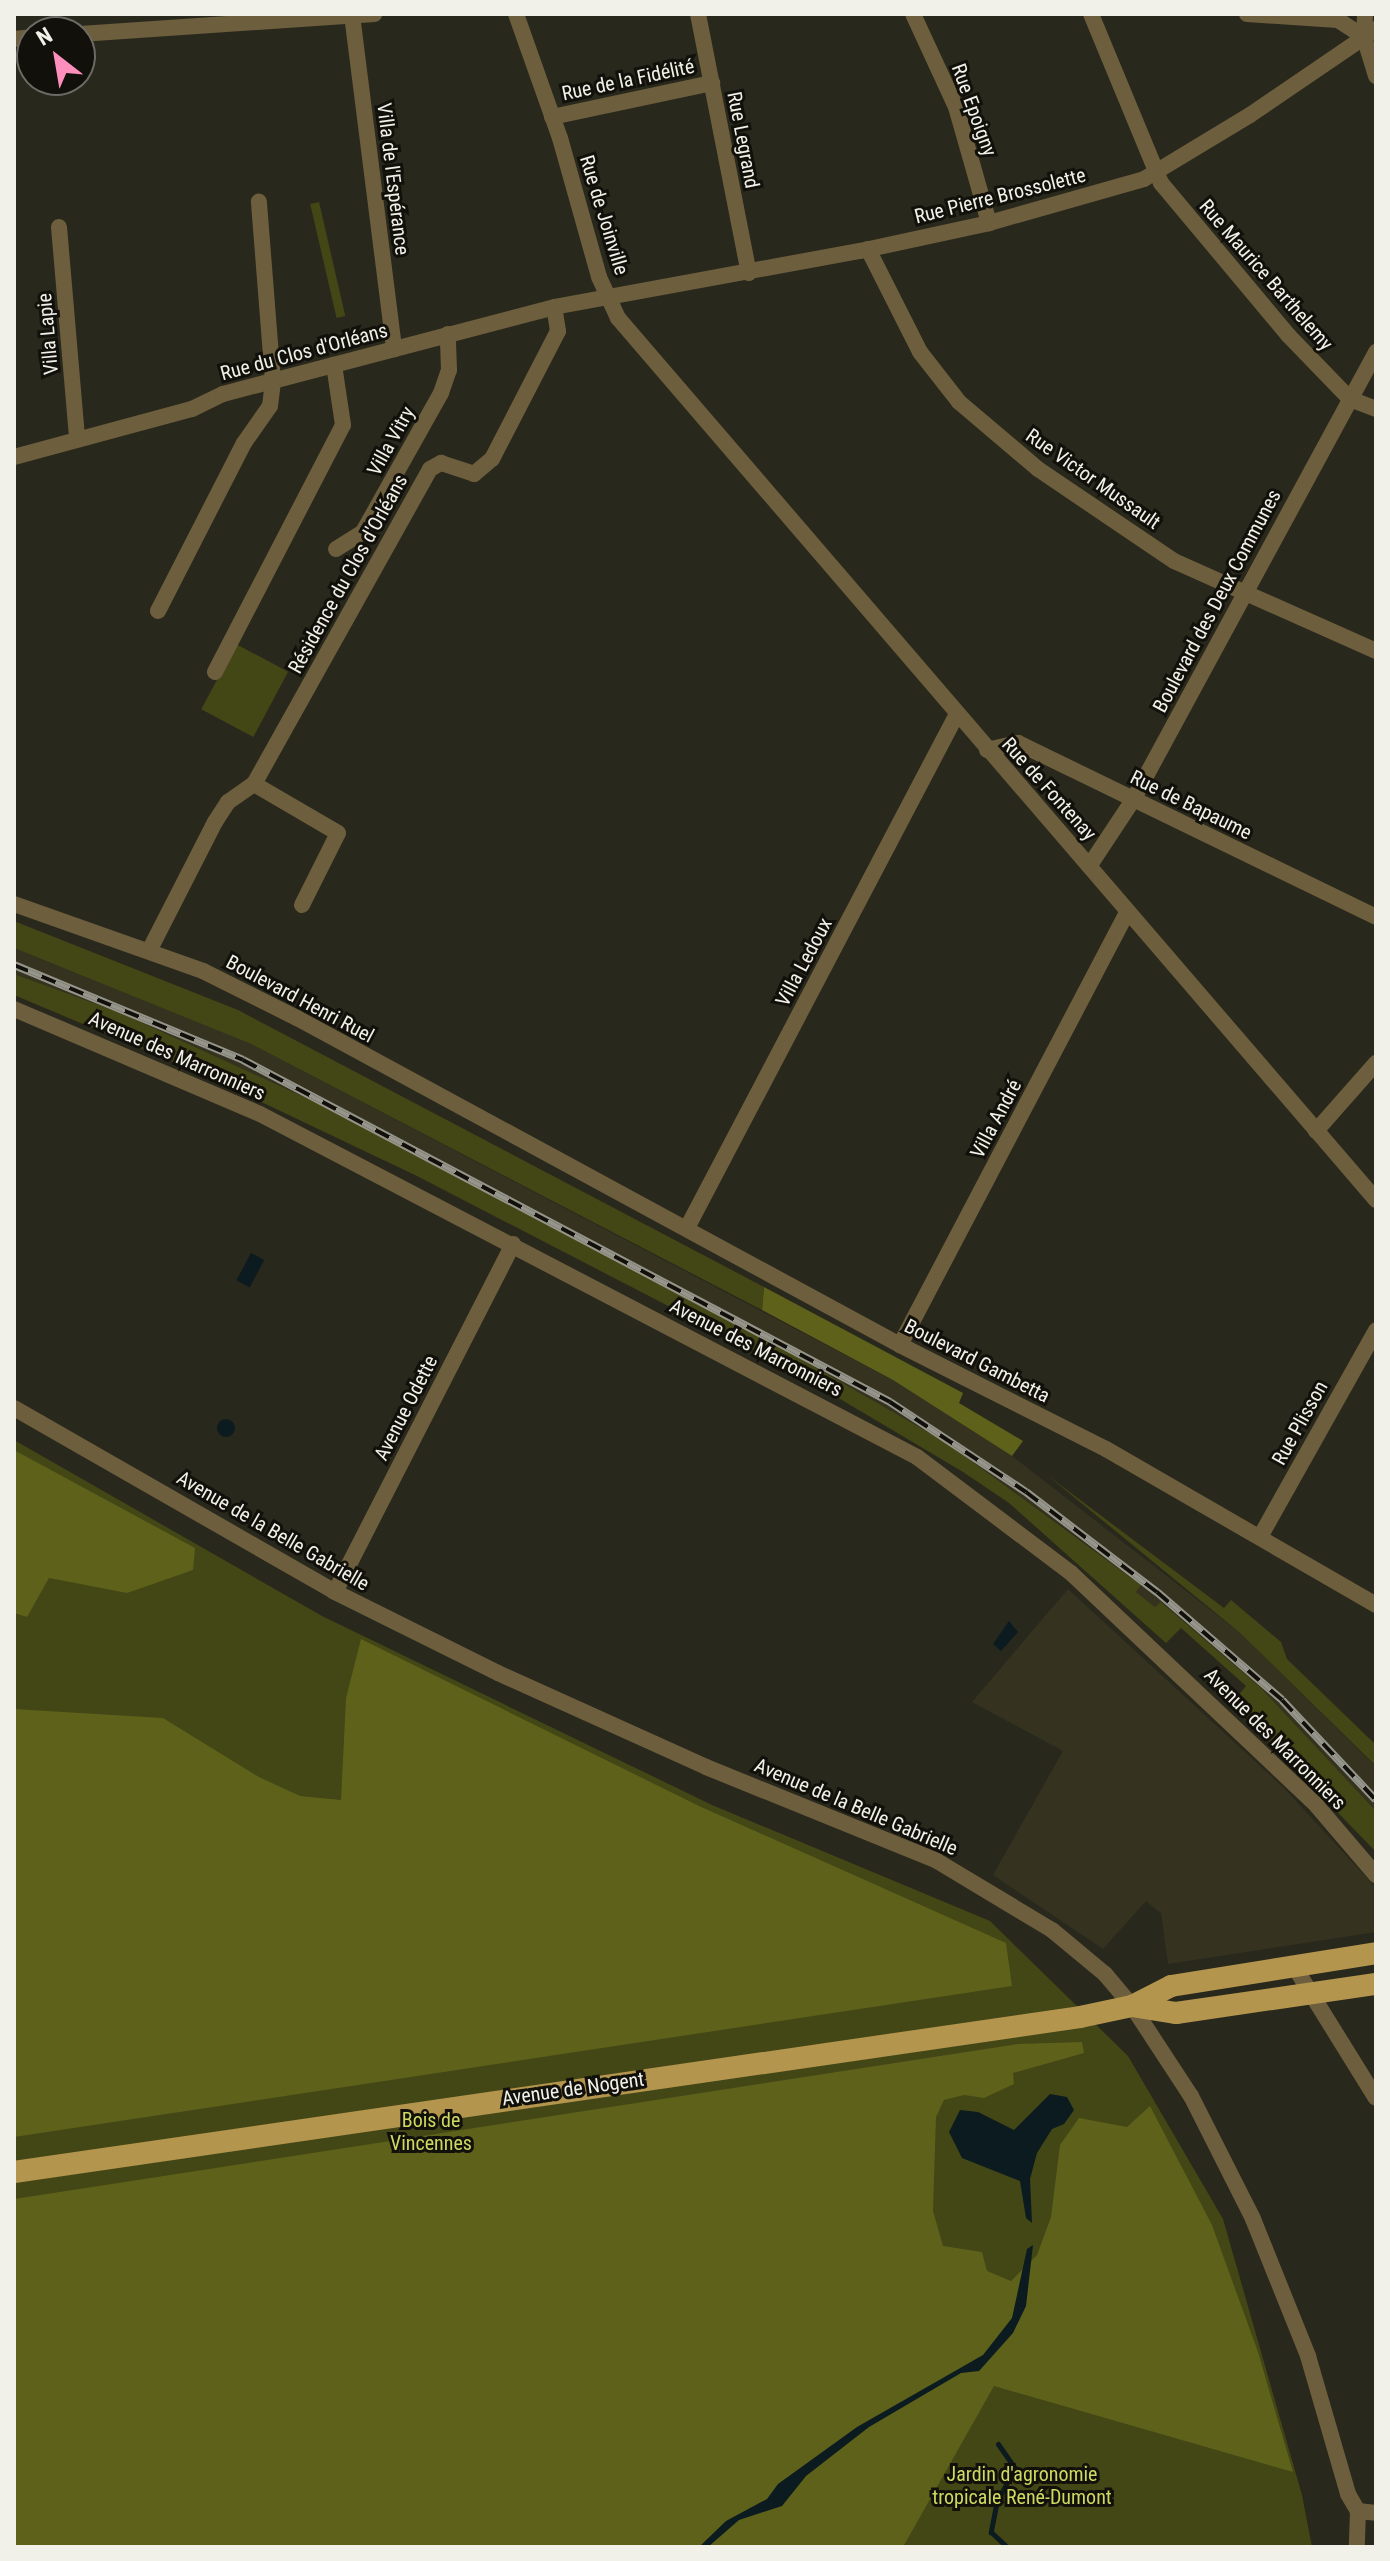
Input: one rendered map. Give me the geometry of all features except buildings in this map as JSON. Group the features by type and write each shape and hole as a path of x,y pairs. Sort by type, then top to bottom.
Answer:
{"main road":[{"path":"1132,2006 1171,1986 1376,1953"},
{"path":"1132,2006 1176,2013 1376,1984"},
{"name":"Avenue de Nogent","path":"14,2172 1132,2006"}],"street":[{"path":"96,33 374,14"},
{"name":"Rue de Joinville","path":"516,14 608,296 618,318 692,406"},
{"name":"Rue Legrand","path":"698,14 749,273"},
{"name":"Rue Epoigny","path":"913,14 956,107 989,223"},
{"name":"Rue Maurice Barthelemy","path":"1091,14 1157,174 1232,273 1350,399"},
{"path":"1247,14 1338,20 1370,33"},
{"path":"1365,14 1376,76"},
{"name":"Villa de l'Espérance","path":"352,15 394,349"},
{"name":"Rue Pierre Brossolette","path":"608,296 749,273 989,223 1157,174 1370,33"},
{"name":"Rue de la Fidélité","path":"552,117 712,83"},
{"path":"158,611 244,443 270,406 273,381 259,202"},
{"name":"Villa Lapie","path":"59,227 77,438"},
{"name":"Rue Victor Mussault","path":"868,249 920,352 959,402 1038,469 1174,561 1242,594 1376,651"},
{"name":"Rue du Clos d'Orléans","path":"14,457 192,409 273,381 554,307 608,296"},
{"name":"Résidence du Clos d'Orléans","path":"149,951 215,822 228,802 254,784 430,469 441,463 474,474 492,459 558,331 554,307"},
{"name":"Villa Vitry","path":"336,549 363,532 441,393 449,370 448,334"},
{"name":"Boulevard des Deux Communes","path":"1090,865 1133,800 1242,594 1376,352"},
{"path":"215,672 343,425 334,365"},
{"path":"1350,399 1376,409"},
{"name":"Rue de Fontenay","path":"692,406 1376,1200"},
{"name":"Villa Ledoux","path":"687,1228 957,714"},
{"name":"Rue de Bapaume","path":"987,750 1003,742 1018,743 1376,917"},
{"path":"254,784 338,833 302,905"},
{"name":"Boulevard Henri Ruel","path":"14,904 203,971 297,1018 555,1159"},
{"name":"Villa André","path":"900,1345 1127,912"},
{"name":"Avenue des Marronniers","path":"14,1009 260,1114 917,1457 1071,1573 1317,1806 1376,1875"},
{"path":"1316,1131 1376,1063"},
{"name":"Boulevard Gambetta","path":"555,1159 900,1345 1106,1449 1376,1605"},
{"name":"Avenue Odette","path":"335,1592 513,1244"},
{"name":"Rue Plisson","path":"1260,1537 1376,1330"},
{"name":"Avenue de la Belle Gabrielle","path":"14,1408 335,1592 585,1713 937,1861 1052,1930 1132,2006 1191,2096 1253,2219 1308,2356 1348,2494 1358,2511 1357,2547"},
{"path":"1294,1966 1376,2098"},
{"path":"1358,2511 1376,2513"}],"shaded area":[{"path":"14,948 251,1044 893,1380 1012,1456 1239,1632 1376,1767 1376,1811 1260,1687 1162,1602 1156,1608 1136,1592 1141,1584 947,1443 724,1315 317,1103 121,1013 14,974"},
{"path":"251,1253 264,1260 250,1287 236,1280"},
{"path":"764,1287 963,1393 959,1403 1023,1441 1012,1456 893,1380 762,1310"},
{"path":"222,1419 230,1419 235,1428 233,1435 222,1437 217,1432 217,1424"},
{"path":"14,1450 195,1548 193,1570 127,1593 49,1578 27,1617 14,1613"},
{"path":"1068,1589 1285,1789 1376,1888 1376,1932 1168,1964 1161,1913 1146,1901 1103,1949 993,1875 1063,1751 972,1702"},
{"path":"1009,1621 1018,1632 1001,1651 993,1644"},
{"path":"361,1639 699,1806 1006,1943 1012,1986 14,2137 14,1709 163,1718 259,1777 300,1796 341,1800 346,1698"},
{"path":"1082,2042 1084,2053 1013,2073 1014,2084 984,2098 964,2095 944,2100 936,2117 933,2211 943,2246 982,2252 987,2271 1011,2281 1037,2255 1051,2217 1060,2145 1079,2118 1127,2127 1150,2106 1212,2225 1258,2352 1293,2472 994,2386 903,2547 14,2547 14,2199 1018,2044"},
{"path":"1050,2094 1067,2097 1074,2110 1064,2124 1052,2129 1037,2153 1030,2179 1032,2223 1026,2218 1020,2181 962,2158 949,2132 960,2110 978,2112 1014,2130"},
{"path":"1033,2245 1026,2306 1013,2333 979,2371 961,2373 869,2427 806,2476 782,2506 739,2520 708,2547 699,2547 726,2521 767,2499 778,2484 857,2427 983,2355 1012,2318 1027,2249"}],"green space":[{"path":"319,202 345,316 337,318 310,204"},
{"path":"236,644 288,672 253,737 201,709"},
{"path":"14,921 238,1010 764,1287 762,1310 251,1044 14,948"},
{"path":"14,974 121,1013 317,1103 724,1315 947,1443 1141,1585 1136,1592 1155,1607 1161,1602 1260,1687 1376,1811 1376,1852 1232,1703 1246,1686 1181,1628 1166,1643 1009,1503 963,1472 788,1368 417,1176 209,1077 14,995"},
{"name":"Bois de Vincennes","path":"14,1440 322,1616 712,1805 990,1921 1128,2056 1223,2219 1302,2495 1312,2547 14,2547"},
{"path":"1047,1475 1224,1608 1231,1600 1281,1642 1287,1659 1376,1745 1376,1766 1239,1632"}],"waterway":[{"path":"998,2444 1015,2468 997,2500 991,2532 1007,2547"}],"railway":[{"path":"14,965 243,1060 890,1402 1026,1492 1157,1592 1282,1700 1376,1800"}],"park label":[{"name":"Jardin d'agronomie tropicale René-Dumont","path":"1022,2486"}]}
